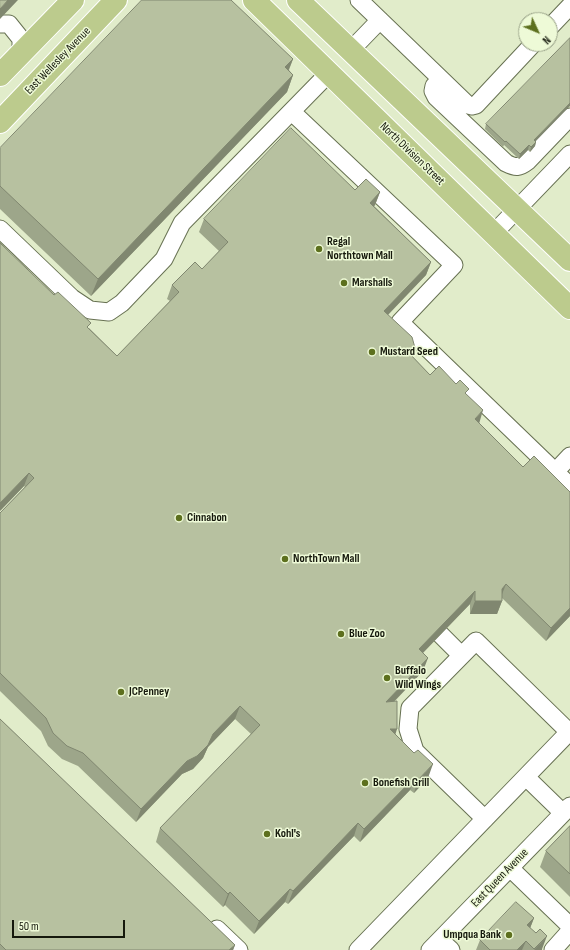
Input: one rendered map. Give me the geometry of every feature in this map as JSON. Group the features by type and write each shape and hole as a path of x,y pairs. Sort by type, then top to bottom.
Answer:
{"main road":[{"name":"East Wellesley Avenue","path":"0,122 116,0"},
{"name":"North Division Street","path":"254,0 570,308"},
{"path":"298,0 570,260"},
{"path":"0,75 23,48 67,2"}],"street":[{"path":"359,0 468,105 476,105 526,52"},
{"path":"558,19 570,6"},
{"path":"351,50 380,20"},
{"path":"1,23 2,33 15,46 23,48"},
{"path":"0,229 72,298 90,310 109,312 122,303 164,259 182,223 329,73"},
{"path":"441,79 434,86 433,91 436,96 506,163 514,167 521,166 528,161 570,117"},
{"path":"292,112 454,265 400,322 570,486"},
{"path":"494,233 570,154"},
{"path":"19,247 33,254 44,264 50,257"},
{"path":"555,472 570,456"},
{"path":"441,635 462,655"},
{"path":"358,950 570,732 476,641 410,708 408,729 415,751 485,819"},
{"path":"526,777 567,809"},
{"name":"East Queen Avenue","path":"440,947 510,868 567,809"},
{"path":"510,868 570,926"},
{"path":"206,918 239,950"},
{"path":"553,950 570,932"}],"building":[{"path":"0,0 8,0 0,9"},
{"path":"142,0 231,0 293,59 285,67 293,75 98,279 0,186 0,148"},
{"path":"570,38 570,103 534,140 536,142 531,147 529,145 520,154 486,124"},
{"name":"NorthTown Mall","path":"291,128 355,190 366,179 380,192 370,203 431,262 384,311 412,337 415,348 408,352 430,375 439,366 456,384 460,380 469,389 465,393 483,410 475,419 523,467 534,456 570,492 570,608 551,628 506,584 502,589 502,601 475,601 475,591 419,649 428,658 386,702 397,701 397,729 390,729 414,753 418,750 433,764 418,780 415,777 364,829 358,823 293,891 290,889 259,921 230,892 228,894 160,828 260,725 240,706 213,734 208,745 197,756 187,761 141,809 83,753 67,746 53,733 46,718 0,673 0,513 34,478 29,473 0,503 0,243 54,295 58,292 91,323 87,327 117,356 179,292 172,285 195,262 202,269 228,242 204,219"},
{"path":"0,719 235,945 229,950 6,950 0,944"},
{"path":"570,826 570,874 546,851"},
{"path":"516,902 534,918 527,925 536,933 540,929 547,936 534,949 526,941 517,950 490,950 480,940"}],"place":[{"name":"Regal Northtown Mall","path":"319,249"},
{"name":"Marshalls","path":"344,283"},
{"name":"Mustard Seed","path":"372,352"},
{"name":"Cinnabon","path":"179,518"},
{"name":"NorthTown Mall","path":"285,559"},
{"name":"Blue Zoo","path":"341,634"},
{"name":"Buffalo Wild Wings","path":"387,678"},
{"name":"JCPenney","path":"121,692"},
{"name":"Bonefish Grill","path":"365,783"},
{"name":"Kohl's","path":"267,834"},
{"name":"Umpqua Bank","path":"509,935"}]}
